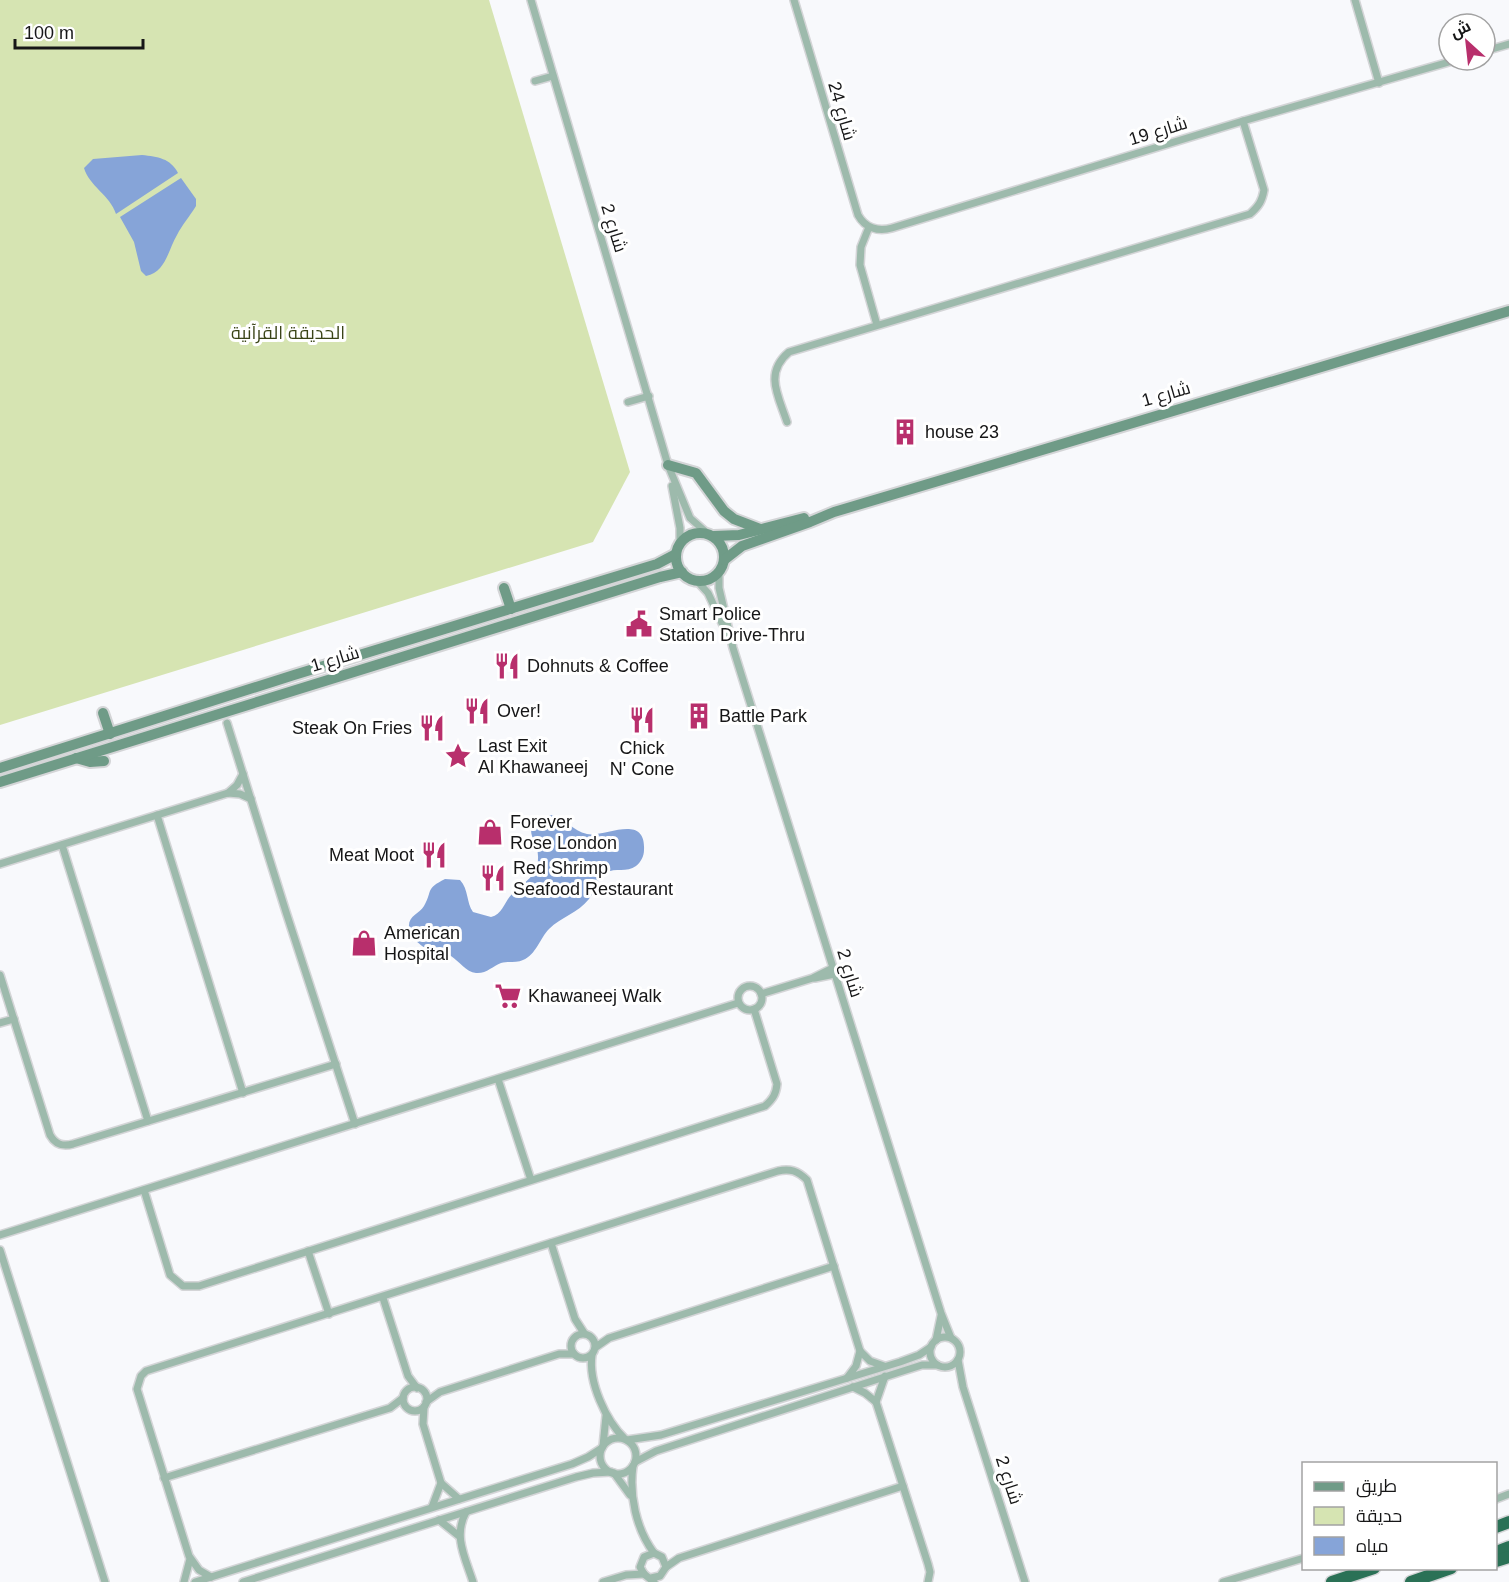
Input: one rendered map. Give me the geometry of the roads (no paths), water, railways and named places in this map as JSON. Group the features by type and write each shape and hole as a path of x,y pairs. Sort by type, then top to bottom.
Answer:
{"highway":[{"path":"1332,1582 1371,1570"},
{"path":"1412,1582 1448,1570"}],"street":[{"name":"شارع 2","path":"531,0 668,465 680,522 680,543"},
{"name":"شارع 24","path":"794,0 856,210 860,220 869,227"},
{"path":"1355,0 1379,83"},
{"name":"شارع 19","path":"869,227 880,230 892,228 1243,121 1437,66"},
{"path":"535,81 553,76"},
{"path":"787,422 774,380 775,369 780,359 789,352 1250,214 1262,199 1264,190 1243,121"},
{"path":"869,227 861,247 860,265 877,325"},
{"name":"شارع 1","path":"710,535 729,537 834,512 1509,311"},
{"path":"628,402 649,396"},
{"name":"شارع 2","path":"668,465 690,518 710,535"},
{"path":"668,465 696,473 724,511 734,519 760,529"},
{"name":"شارع 1","path":"724,560 742,546 834,512"},
{"path":"692,534 710,535 722,544 724,560 719,572 709,579 698,581 689,578 677,564 676,554 680,543 692,534"},
{"name":"شارع 1","path":"0,768 657,564 676,554"},
{"name":"شارع 1","path":"0,782 682,572"},
{"name":"شارع 2","path":"719,572 719,588 731,641 941,1313 951,1338"},
{"name":"شارع 2","path":"698,581 708,593 731,641"},
{"path":"504,588 511,609"},
{"path":"103,713 110,734"},
{"path":"227,723 355,1124"},
{"path":"76,758 90,762 104,761"},
{"path":"0,864 228,792 243,774"},
{"path":"228,792 251,799"},
{"path":"157,815 243,1093"},
{"path":"62,844 148,1121"},
{"path":"761,994 834,971"},
{"path":"0,975 50,1135 57,1143 67,1146 336,1064"},
{"path":"738,1003 739,992 745,986 756,987 761,994 761,1003 754,1010"},
{"path":"738,1003 745,1009 754,1010"},
{"path":"0,1235 738,1003"},
{"path":"144,1190 170,1275 183,1286 199,1286 765,1106 772,1100 777,1084 754,1010"},
{"path":"0,1023 14,1018"},
{"path":"498,1079 531,1180"},
{"path":"211,1577 199,1570 190,1559 137,1389 141,1376 152,1369 786,1169 801,1174 807,1180 860,1351 870,1361 884,1366"},
{"path":"550,1243 575,1319 584,1334"},
{"path":"0,1250 103,1579"},
{"path":"308,1251 329,1314"},
{"path":"679,1558 662,1557 654,1553 645,1540 632,1497 635,1449 606,1416 591,1369 592,1355 596,1347 609,1338 834,1266"},
{"path":"383,1298 408,1376 426,1395 423,1424 441,1483 459,1499"},
{"name":"شارع 2","path":"933,1343 941,1313"},
{"path":"574,1354 572,1341 575,1319"},
{"path":"559,1354 578,1334 609,1338"},
{"path":"592,1337 596,1347"},
{"path":"195,1582 572,1464 588,1457 612,1439 661,1435 847,1378 918,1355 943,1337 951,1338 959,1346 958,1360 952,1365 922,1365 656,1450 634,1464 627,1472 585,1474 243,1582"},
{"path":"933,1343 931,1359 941,1366"},
{"path":"847,1378 856,1366 860,1351"},
{"path":"390,1408 418,1411 440,1392 559,1354 574,1354 591,1369"},
{"path":"581,1358 592,1355"},
{"name":"شارع 2","path":"958,1360 963,1387 1025,1582"},
{"name":"شارع 2","path":"941,1366 963,1387"},
{"path":"164,1478 390,1408 403,1398 408,1376"},
{"path":"876,1402 885,1377"},
{"path":"853,1387 876,1402 930,1572 928,1582"},
{"path":"406,1390 420,1389 440,1392"},
{"path":"403,1398 409,1410 423,1424"},
{"path":"606,1416 601,1462 632,1497"},
{"path":"432,1507 441,1483"},
{"path":"640,1565 644,1574 653,1580 662,1578 666,1567 679,1558 903,1486"},
{"path":"466,1512 460,1524 459,1536 473,1582"},
{"path":"439,1520 459,1536"},
{"path":"626,1575 640,1565 644,1557 645,1540"},
{"path":"644,1557 654,1553"},
{"path":"662,1557 666,1567"},
{"path":"184,1582 190,1559"},
{"path":"1223,1582 1302,1559"},
{"path":"603,1582 626,1575 644,1574"}],"water":[{"path":"142,155 167,161 178,173 116,214 109,201 90,180 84,168 93,159"},
{"path":"181,178 196,199 196,206 179,231 166,260 153,274 146,276 141,271 134,242 120,217"},
{"path":"551,815 587,834 623,829 638,832 643,839 642,859 632,868 613,870 603,875 585,904 549,929 535,950 521,961 501,963 486,971 476,973 451,956 429,950 416,941 410,931 410,920 422,909 432,888 445,879 460,880 473,912 491,917 498,913 509,897 530,878 536,869 538,856 531,833 532,824 540,817"}],"place":[{"name":"house 23","path":"905,432"},
{"name":"Smart Police Station Drive-Thru","path":"639,624"},
{"name":"Dohnuts & Coffee","path":"507,666"},
{"name":"Over!","path":"477,711"},
{"name":"Battle Park","path":"699,716"},
{"name":"Chick N' Cone","path":"642,720"},
{"name":"Steak On Fries","path":"432,728"},
{"name":"Last Exit Al Khawaneej","path":"458,756"},
{"name":"Forever Rose London","path":"490,832"},
{"name":"Meat Moot","path":"434,855"},
{"name":"Red Shrimp Seafood Restaurant","path":"493,878"},
{"name":"American Hospital","path":"364,943"},
{"name":"Khawaneej Walk","path":"508,996"}],"park label":[{"name":"الحديقة القرآنية","path":"288,333"}]}
